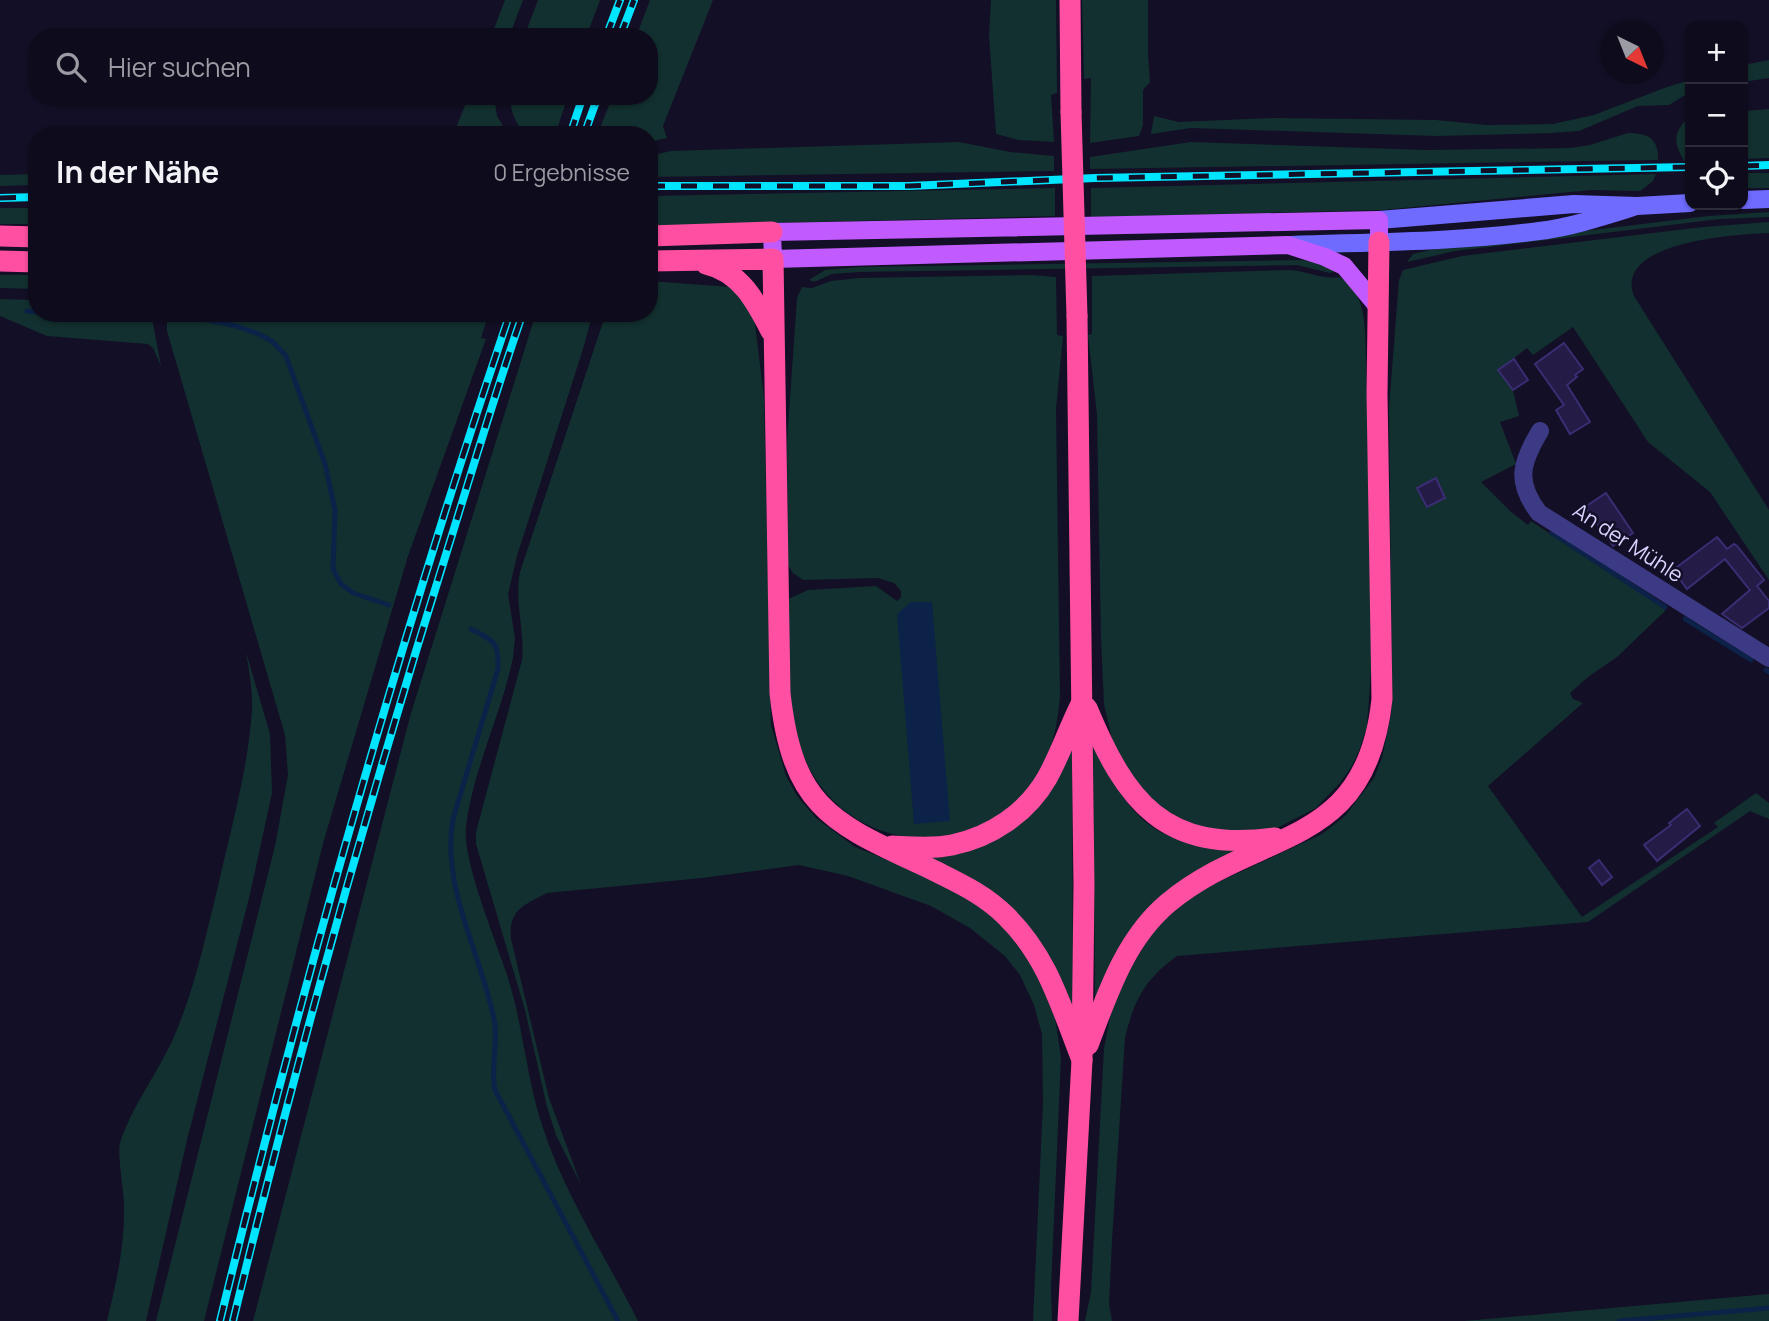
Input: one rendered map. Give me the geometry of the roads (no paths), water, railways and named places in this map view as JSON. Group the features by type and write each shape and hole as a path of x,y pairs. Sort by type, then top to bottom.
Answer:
{"highway":[{"path":"1068,1321 1082,1060 1084,885 1070,0"},
{"path":"658,236 772,232"},
{"path":"0,236 28,237"},
{"path":"1082,1060 1107,995 1127,954 1153,918 1168,904 1208,877 1294,835 1329,814 1353,787 1373,747 1382,699 1379,245"},
{"path":"658,261 772,259 780,693 788,748 798,773 824,810 844,826 968,886 1005,915 1026,937 1042,962 1082,1060"},
{"path":"693,260 714,266 735,277 754,299 774,336"},
{"path":"0,261 28,262"},
{"path":"1083,699 1118,773 1142,804 1158,818 1197,836 1221,841 1248,841 1294,835"},
{"path":"882,846 950,846 976,839 998,828 1017,814 1045,780 1083,699"}],"main road":[{"path":"1748,200 1769,199"},
{"path":"1637,206 1577,224 1539,231 1379,245 772,259 772,232 1379,220 1574,204 1637,206 1685,203"},
{"path":"1379,220 1379,245"},
{"path":"1289,245 1344,266 1378,307"}],"street":[{"name":"An der Mühle","path":"1540,431 1529,450 1522,476 1525,490 1539,513 1769,659"}],"water":[{"path":"911,602 932,602 950,821 914,824 897,614"}],"waterway":[{"path":"217,322 259,334 273,342 286,356 325,464 335,510 333,569 341,584 353,593 389,605"},
{"path":"1552,533 1665,607"},
{"path":"1685,619 1751,660"},
{"path":"471,629 494,643 498,669 453,819 451,844 457,895 494,1019 495,1090 618,1321"},
{"path":"1619,1321 1769,1308"}],"railway":[{"path":"609,28 620,0"},
{"path":"623,28 634,0"},
{"path":"573,126 580,105"},
{"path":"587,126 595,105"},
{"path":"1748,166 1769,165"},
{"path":"658,186 909,186 1095,178 1685,167"},
{"path":"0,198 28,197"},
{"path":"220,1321 354,814 429,563 507,322"},
{"path":"233,1321 283,1123 364,828 486,424 520,322"}]}
